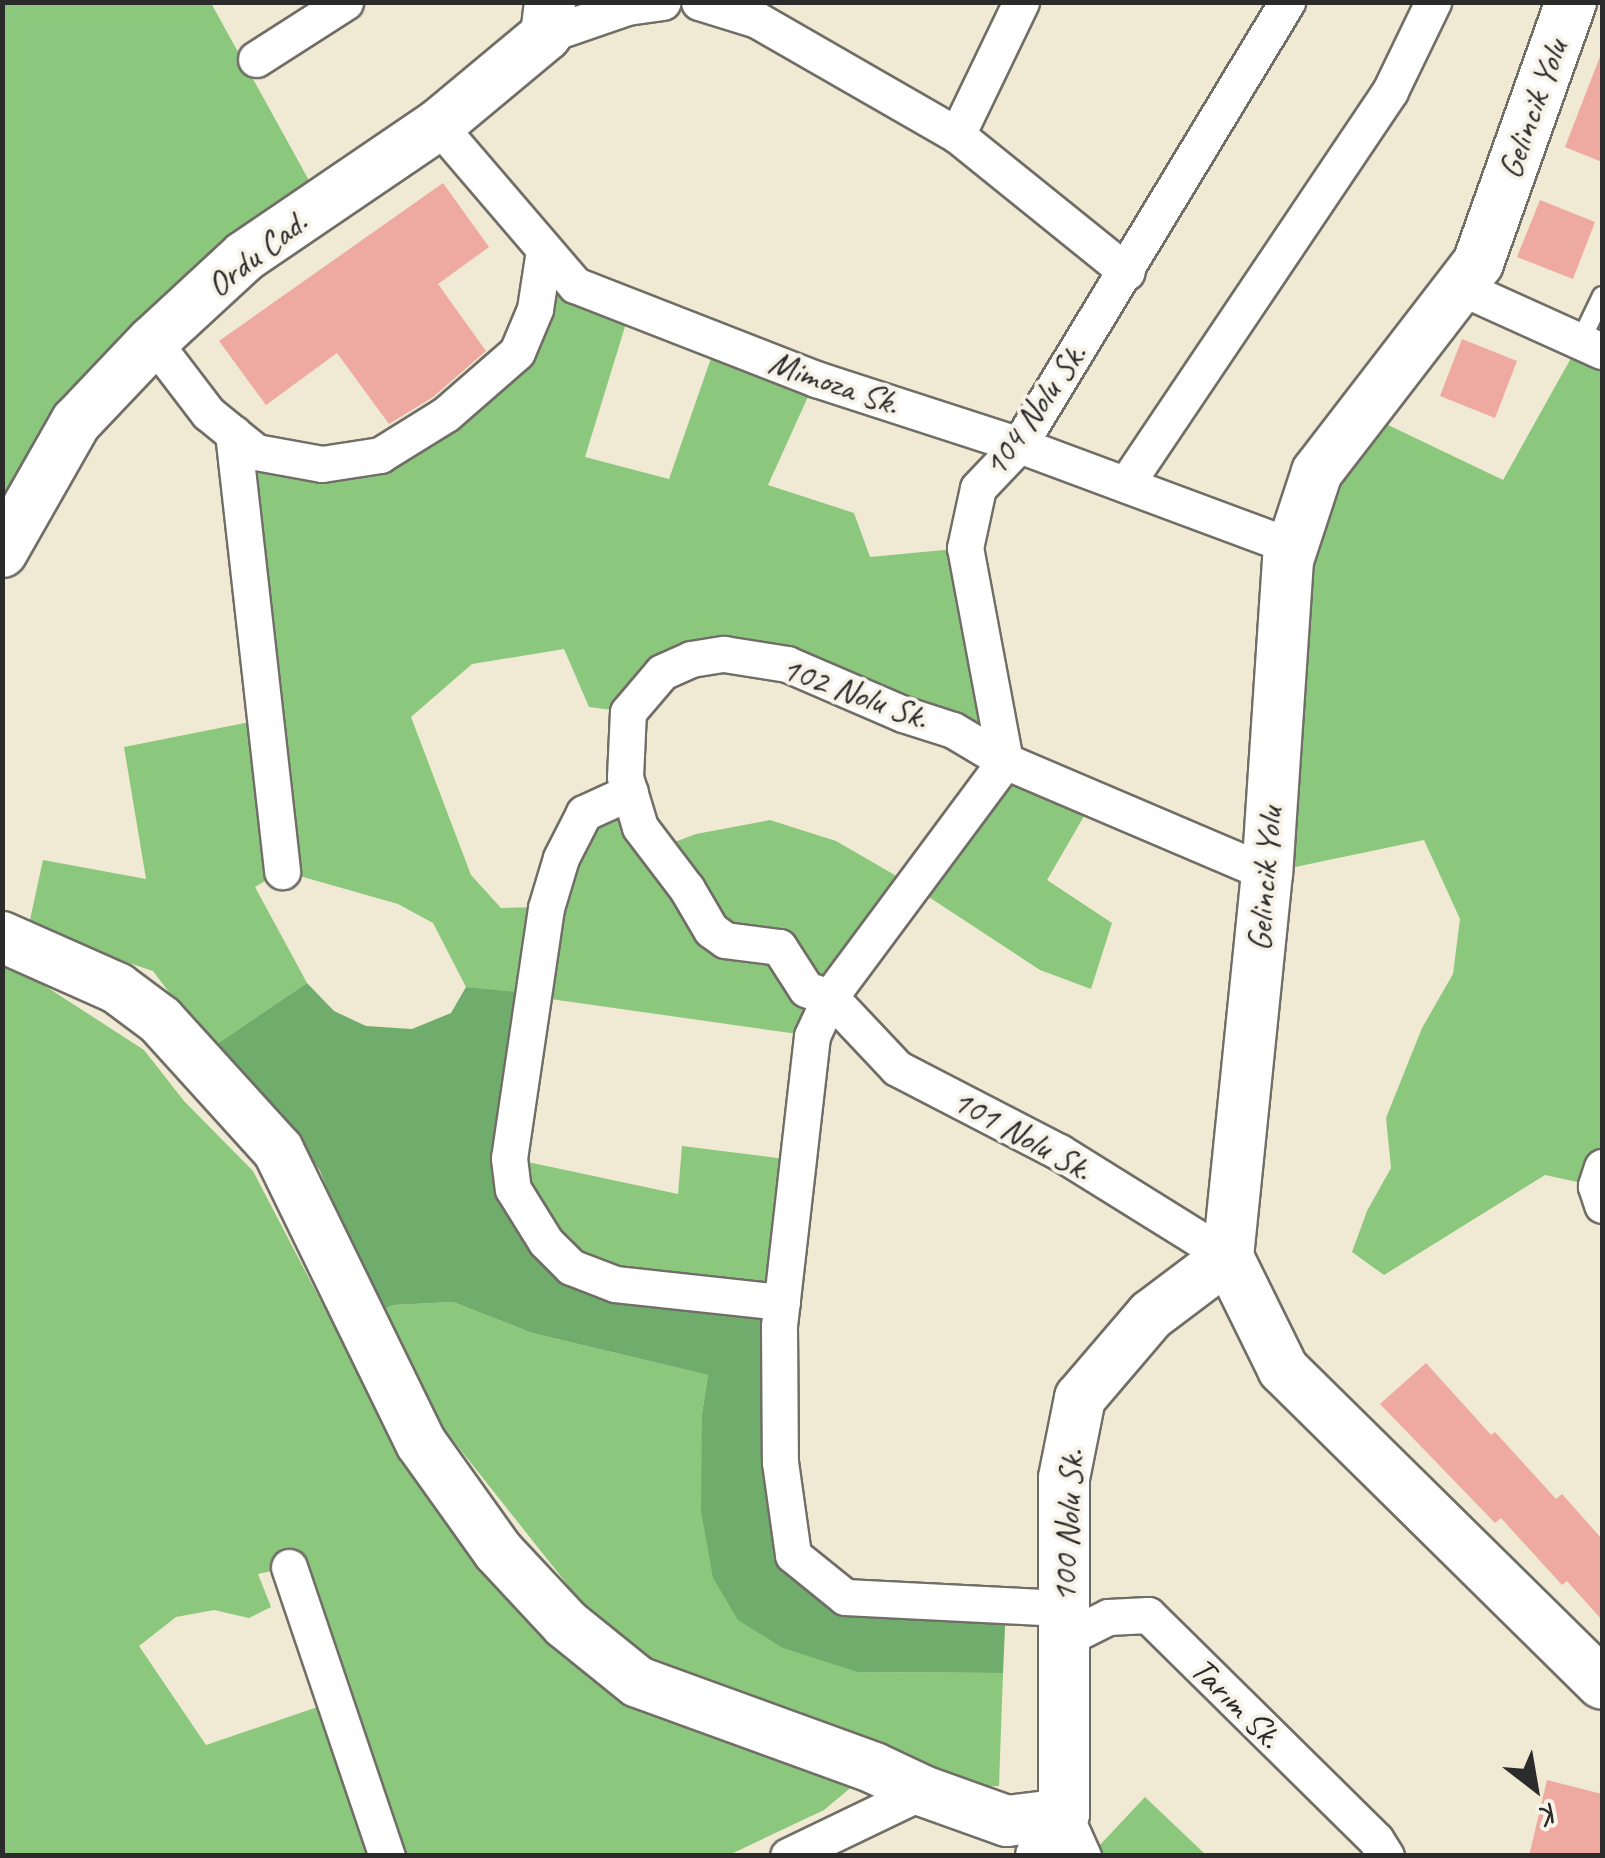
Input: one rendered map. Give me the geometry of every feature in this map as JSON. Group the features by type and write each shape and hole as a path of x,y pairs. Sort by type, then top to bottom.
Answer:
{"main road":[{"name":"Gelincik Yolu","path":"1228,1257 1267,872 1293,547 1318,472 1478,263 1571,2"},
{"name":"Ordu Cad.","path":"2,552 76,422 153,341 245,256 438,125 548,19"},
{"path":"2,936 117,988 160,1020 278,1150 421,1442 498,1551 566,1624 638,1682 1063,1842"},
{"name":"100 Nolu Sk.","path":"1063,1842 1064,1478 1080,1398 1151,1314 1228,1257"},
{"path":"1228,1257 1283,1369 1602,1684"}],"street":[{"path":"256,60 345,2"},
{"path":"548,19 663,2"},
{"path":"699,2 761,11 957,135 1127,272"},
{"path":"957,135 1020,2"},
{"name":"104 Nolu Sk.","path":"1005,761 964,548 978,488 1018,445 1127,272 1287,2"},
{"path":"1126,484 1390,92 1433,2"},
{"name":"Mimoza Sk.","path":"438,125 575,285 816,379 1018,445 1293,547"},
{"path":"153,341 208,413 256,452 322,464 380,454 446,414 518,352 535,309 544,250"},
{"path":"1460,287 1591,347"},
{"path":"234,434 282,871"},
{"name":"102 Nolu Sk.","path":"830,997 806,989 794,964 779,947 725,940 710,930 687,888 640,827 625,777 628,712 642,690 662,672 691,660 724,654 787,664 902,714 954,730 1005,761"},
{"path":"1063,1624 844,1597 792,1556 780,1462 782,1302 812,1036 830,997 1005,761 1267,872"},
{"path":"630,792 584,813 561,858 546,908 509,1158 514,1189 536,1229 571,1267 616,1284 782,1302"},
{"name":"101 Nolu Sk.","path":"830,997 897,1068 1059,1152 1228,1257"},
{"path":"1602,1167 1596,1186 1602,1204"},
{"path":"289,1567 387,1856"},
{"name":"Tarım Sk.","path":"1063,1624 1148,1614 1376,1840 1386,1856"},
{"path":"788,1856 923,1791"}],"lane":[{"path":"1591,347 1602,296"}],"green space":[{"path":"3,3 211,3 322,204 153,341 3,552"},
{"path":"544,250 631,307 585,457 669,479 717,341 816,379 768,485 854,513 870,557 965,548 1005,761 1094,799 1047,880 1112,923 1091,989 1040,970 912,886 812,1036 466,987 433,923 398,904 282,871 255,887 307,983 211,1048 153,971 28,929 43,860 146,879 124,747 265,719 233,433 256,452 380,454 517,352","holes":["564,649 589,707 628,712 724,654 1004,761 912,885 836,841 770,820 696,834 656,849 602,802 546,907 501,908 471,875 411,717 472,664"]},
{"path":"1580,342 1602,351 1602,1205 1596,1186 1545,1175 1384,1275 1352,1252 1367,1211 1391,1168 1386,1118 1422,1028 1453,974 1460,919 1424,840 1267,873 1288,560 1363,413 1503,480"},
{"path":"2,967 39,982 144,1050 184,1101 253,1171 349,1355 475,1564 547,1636 854,1785 824,1810 729,1855 3,1855","holes":["289,1567 335,1701 206,1745 139,1646 176,1617 214,1610 249,1618 271,1607 258,1574"]},
{"path":"307,983 334,1011 366,1026 412,1029 451,1013 466,987 534,994 509,1158 571,1267 782,1302 793,1555 845,1597 1006,1604 1003,1673 858,1672 783,1648 738,1620 713,1578 701,1511 702,1414 708,1375 532,1333 453,1302 393,1305 378,1312 320,1171 282,1113 211,1048"},
{"path":"682,1146 801,1161 782,1301 571,1267 509,1158 678,1194"},
{"path":"453,1302 532,1333 708,1375 702,1414 858,1672 1003,1673 999,1786 958,1788 649,1659 582,1603 440,1424 378,1312 393,1305"},
{"path":"1145,1797 1206,1855 1102,1855 1098,1847"}],"building":[{"path":"1602,54 1602,162 1565,147"},
{"path":"443,183 489,247 438,284 486,351 433,397 389,424 337,353 266,405 219,341"},
{"path":"1540,200 1595,222 1573,279 1517,257"},
{"path":"1462,339 1517,361 1495,418 1440,396"},
{"path":"1426,1363 1491,1435 1495,1432 1556,1499 1562,1494 1602,1539 1602,1620 1567,1581 1562,1585 1501,1518 1495,1523 1380,1404"},
{"path":"1547,1780 1602,1794 1602,1856 1529,1856"}]}
